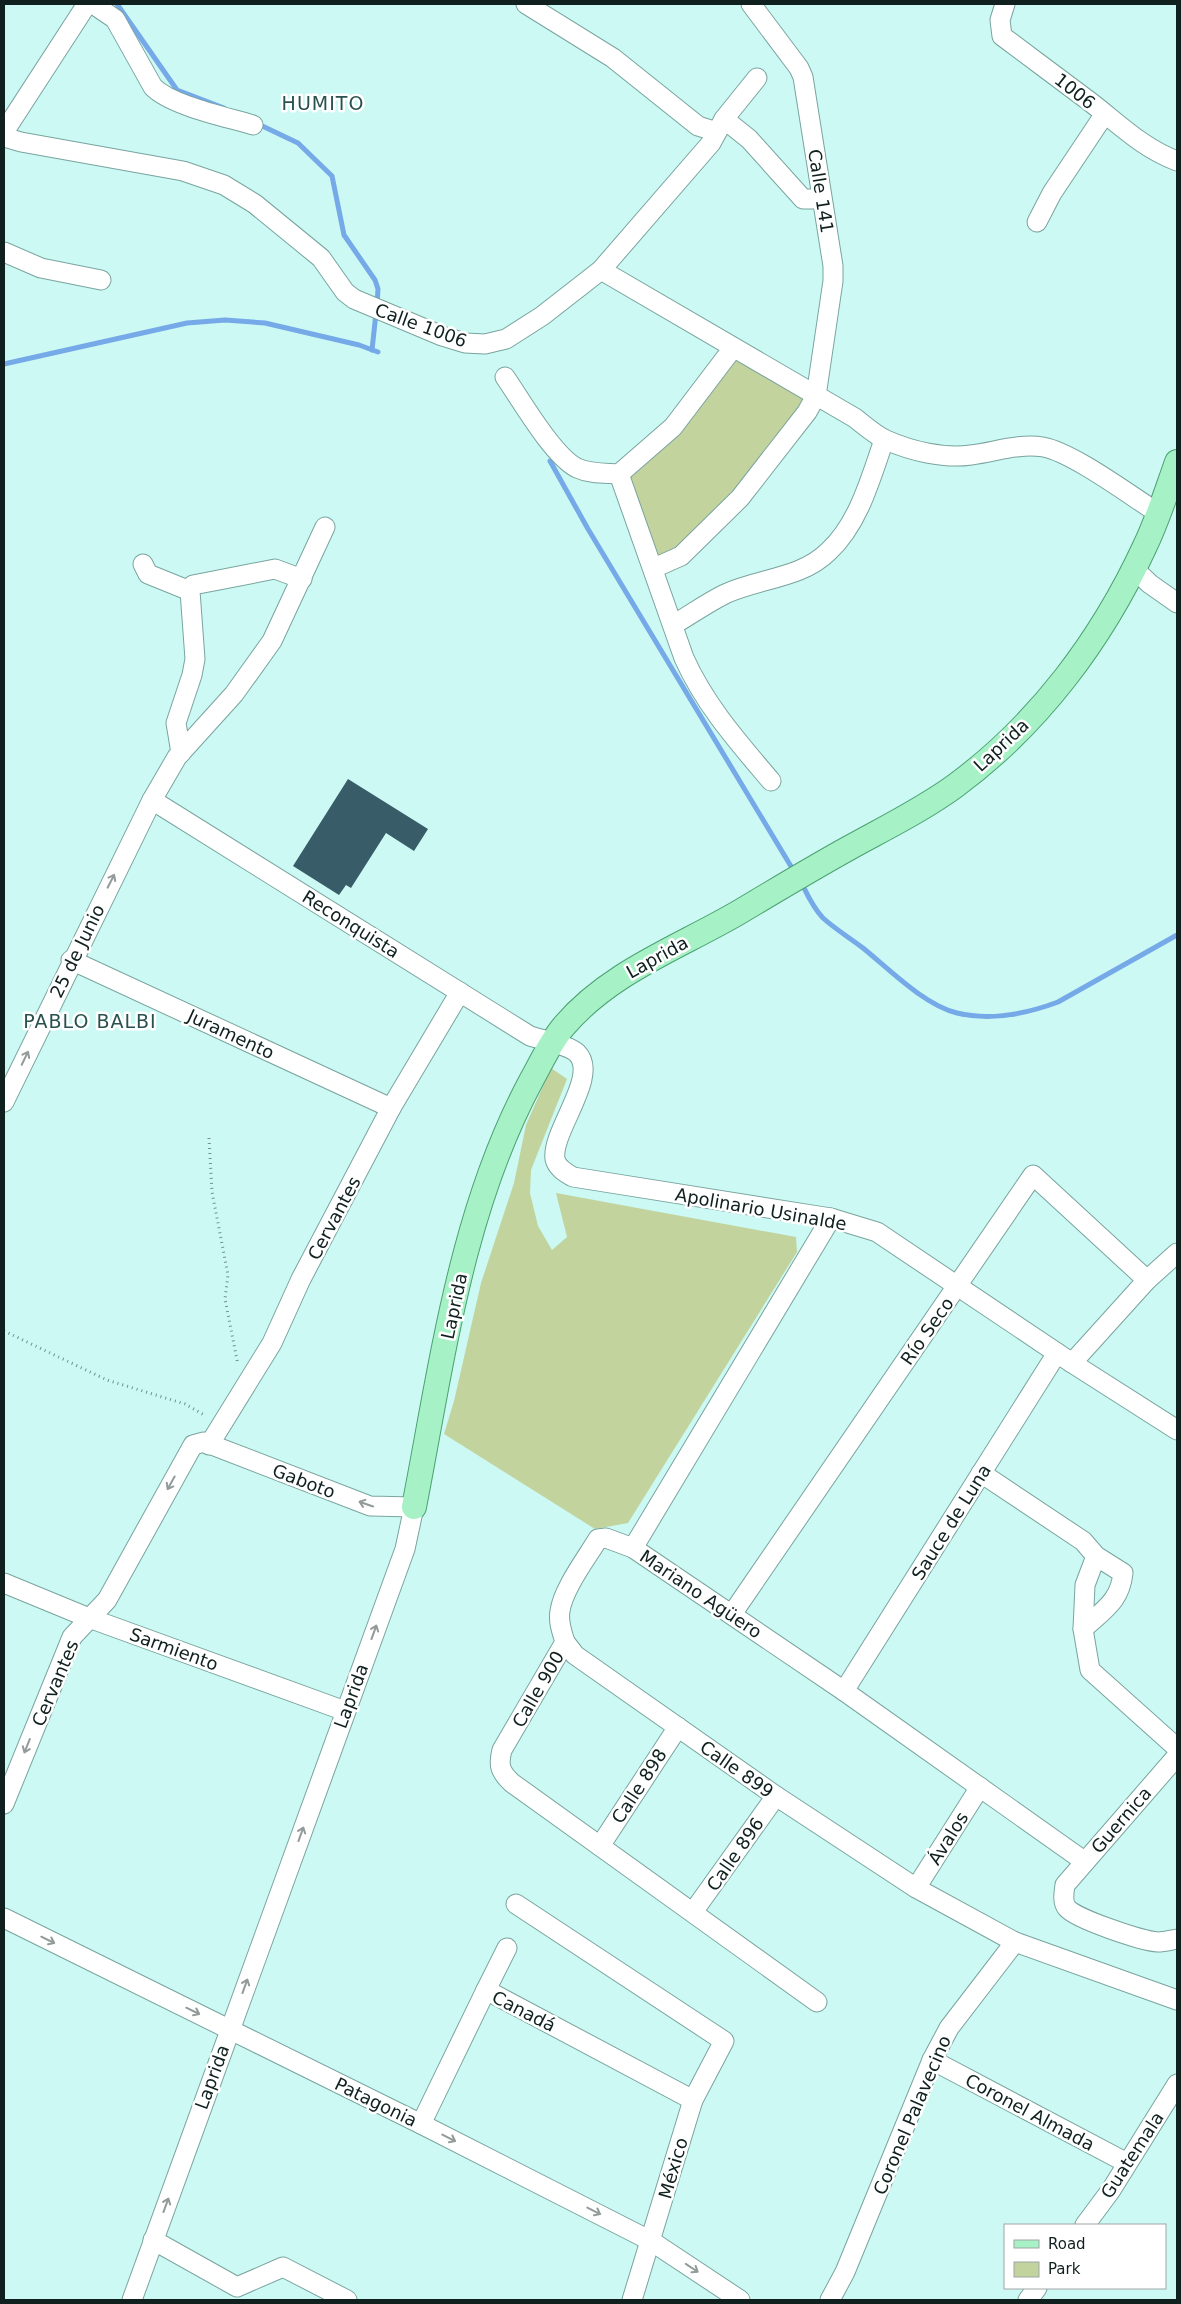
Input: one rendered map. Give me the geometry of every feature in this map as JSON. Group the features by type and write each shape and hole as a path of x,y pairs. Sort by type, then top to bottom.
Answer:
{"main road":[{"name":"Laprida","path":"414,1507 454,1302 469,1241 488,1177 506,1132 551,1043 564,1025 608,985 635,968 724,921 932,801 956,785 996,752 1047,701 1075,667 1108,617 1134,569 1177,462"}],"street":[{"path":"4,132 88,4"},
{"path":"93,4 115,19 153,87 158,92 199,109 254,125"},
{"name":"Calle 141","path":"751,4 799,68 803,77 820,199 831,253 832,281 816,396"},
{"name":"1006","path":"1005,4 1000,20 1002,36 1146,147 1177,162"},
{"path":"532,5 613,58 698,126 721,125 749,139 803,198 820,199"},
{"name":"Calle 1006","path":"4,136 21,142 183,172 224,185 255,204 321,258 345,292 364,304 442,336 465,343 495,342 520,332 601,270 632,237 705,150 721,125 757,78"},
{"path":"1037,222 1052,193 1104,115"},
{"path":"4,252 41,268 101,280"},
{"path":"601,270 816,396 884,440 916,450 955,456 969,456 1015,447 1045,447 1063,454 1158,513"},
{"path":"505,377 533,418 568,462 588,472 619,474 673,427 733,348"},
{"path":"654,568 680,556 740,498 807,412 816,396"},
{"path":"673,625 724,595 745,586 796,572 828,553 847,529 865,493 884,440"},
{"path":"619,474 695,682 713,711 771,781"},
{"name":"25 de Junio","path":"4,1102 152,800 181,753 258,664 272,641 325,527"},
{"path":"143,564 148,574 190,591"},
{"path":"181,753 176,723 192,676 195,659 190,591 193,585 276,569 302,579"},
{"path":"1134,569 1164,596 1177,603"},
{"name":"Reconquista","path":"152,800 530,1036 551,1043"},
{"name":"Juramento","path":"72,960 391,1108"},
{"name":"Cervantes","path":"4,1804 72,1637 107,1600 190,1450 203,1444 222,1424 272,1343 301,1279 391,1108 460,992"},
{"name":"Apolinario Usinalde","path":"551,1043 571,1048 579,1054 582,1066 580,1087 556,1142 555,1160 562,1171 573,1178 831,1218 878,1232 959,1285 1064,1358 1177,1430"},
{"name":"Río Seco","path":"732,1614 1033,1175 1147,1280"},
{"name":"Mariano Agüero","path":"831,1218 633,1548 844,1691 1084,1861"},
{"name":"Sauce de Luna","path":"844,1691 981,1473 1064,1358 1177,1253"},
{"name":"Gaboto","path":"203,1444 370,1506 414,1507"},
{"path":"981,1473 1083,1540 1096,1556 1123,1573 1121,1588 1112,1602 1083,1629"},
{"name":"Laprida","path":"132,2300 405,1548 414,1507"},
{"name":"Calle 900","path":"600,1846 512,1783 504,1776 498,1764 502,1750 566,1642 560,1627 560,1610 566,1594 598,1539 606,1538 633,1548"},
{"path":"1096,1556 1085,1585 1083,1629 1090,1670 1177,1748"},
{"name":"Sarmiento","path":"4,1583 89,1618 345,1711"},
{"name":"Calle 899","path":"566,1642 574,1655 776,1796 916,1888 1015,1942 1177,2000"},
{"name":"Calle 898","path":"600,1846 678,1727"},
{"name":"Guernica","path":"1177,1756 1065,1885 1064,1900 1067,1908 1090,1921 1139,1939 1159,1942 1177,1939"},
{"name":"Ávalos","path":"916,1888 980,1787"},
{"name":"Calle 896","path":"693,1912 776,1796"},
{"path":"600,1846 817,2002"},
{"name":"México","path":"516,1904 724,2040 692,2100 652,2241 632,2300"},
{"name":"Patagonia","path":"4,1918 421,2124 652,2241 740,2300"},
{"name":"Coronel Palavecino","path":"830,2300 845,2272 932,2060 949,2028 1015,1942"},
{"path":"486,1990 507,1948"},
{"name":"Canadá","path":"421,2124 486,1990 692,2100"},
{"name":"Coronel Almada","path":"932,2060 1127,2163"},
{"name":"Guatemala","path":"1086,2224 1111,2190 1177,2084"},
{"path":"153,2240 237,2287 283,2267 347,2300"},
{"path":"1028,2300 1036,2289"}],"path":[{"path":"208,1138 212,1192 228,1275 225,1299 243,1390"},
{"path":"4,1331 107,1380 185,1404 222,1424"}],"green space":[{"path":"734,360 802,391 805,402 728,500 664,558 656,556 629,477"},
{"path":"551,1068 567,1079 531,1170 530,1193 538,1226 552,1250 567,1237 556,1193 796,1237 797,1252 628,1523 595,1529 444,1434 454,1401 481,1283 514,1183 526,1125"}],"building":[{"path":"348,779 428,829 414,851 386,833 351,888 346,885 339,895 293,866"}],"waterway":[{"path":"117,4 177,90 224,108"},
{"path":"256,123 298,143 332,176 344,235 375,280 378,289 377,305"},
{"path":"372,350 376,313"},
{"path":"4,364 187,323 225,320 265,323 359,345 378,352"},
{"path":"550,461 588,529 795,873"},
{"path":"801,882 813,905 823,918 907,985 945,1009 970,1015 1008,1015 1058,1002 1177,935"}],"district":[{"name":"HUMITO","path":"323,103"},
{"name":"PABLO BALBI","path":"90,1021"}]}
